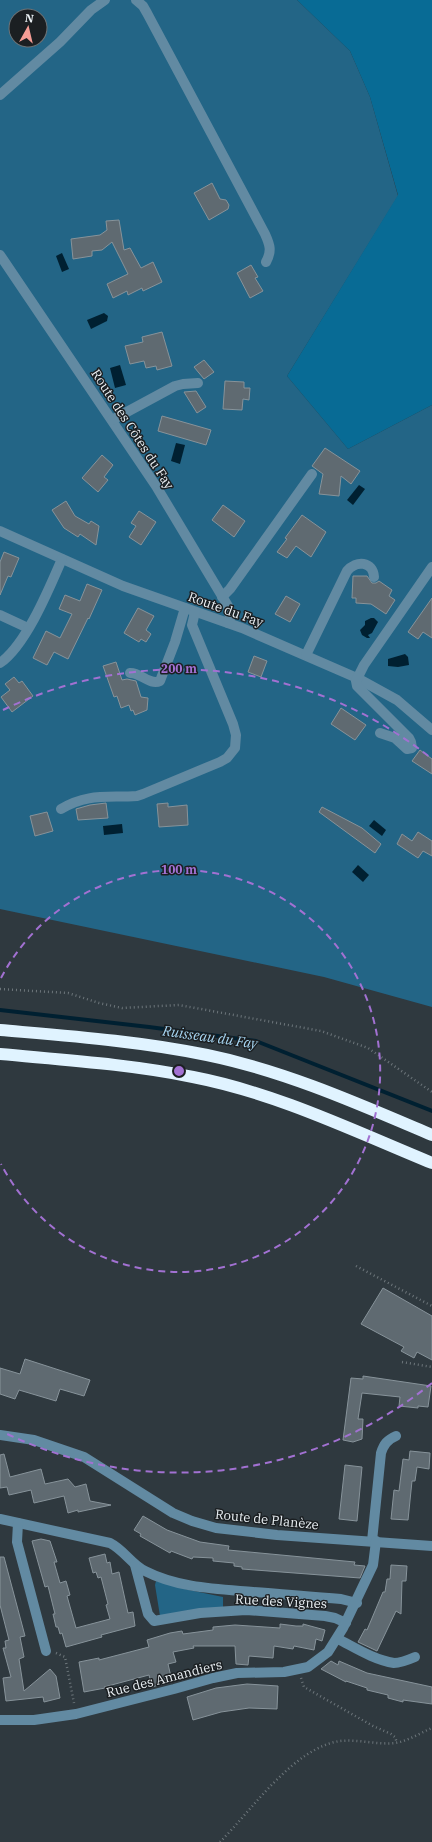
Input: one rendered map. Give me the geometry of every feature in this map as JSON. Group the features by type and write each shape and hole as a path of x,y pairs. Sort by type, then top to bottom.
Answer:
{"highway":[{"path":"0,1030 149,1044 208,1055 254,1067 314,1087 432,1135"},
{"path":"0,1054 138,1068 193,1077 245,1090 300,1109 432,1163"}],"street":[{"path":"0,95 60,42 91,10 105,0"},
{"path":"136,0 143,6 147,13 265,234 271,251 266,262"},
{"name":"Route des Côtes du Fay","path":"0,255 156,486 230,612 228,623"},
{"path":"112,420 175,386 198,383"},
{"path":"222,597 230,589 312,474"},
{"name":"Route du Fay","path":"0,531 124,586 228,623 306,654 357,678 397,700 431,726"},
{"path":"0,663 20,642 62,559"},
{"path":"306,654 347,571 351,566 356,564 368,565 372,569 374,577"},
{"path":"380,734 395,738 407,749 412,748 409,738 357,686 357,678 432,567"},
{"path":"130,673 134,673 154,682 160,681 173,650 185,608"},
{"path":"61,809 83,799 99,796 137,796 220,762 232,754 235,748 236,735 233,724 192,625 195,612"},
{"path":"0,615 28,628"},
{"name":"Route de Planèze","path":"0,1435 34,1440 84,1457 173,1512 192,1521 216,1528 263,1534 432,1546"},
{"name":"Rue des Amandiers","path":"0,1720 34,1720 76,1714 213,1678 237,1673 284,1672 298,1670 308,1668 318,1661 338,1639 373,1565 381,1453 384,1445 389,1439 396,1436"},
{"name":"Rue des Vignes","path":"0,1519 110,1543 117,1546 135,1565 156,1576 191,1585 226,1591 341,1599 356,1603"},
{"path":"18,1523 17,1542 46,1651"},
{"name":"Rue des Vignes","path":"135,1565 148,1614 154,1621 200,1613 246,1610 318,1615 335,1618 346,1622"},
{"path":"338,1639 366,1653 394,1662 402,1662 415,1656"}],"path":[{"path":"0,989 68,993 99,1004 122,1008 179,1005 322,1031 368,1048 432,1092"},
{"path":"356,1266 432,1306"},
{"path":"402,1362 432,1367"},
{"path":"46,1651 60,1654 65,1657 76,1714"},
{"path":"298,1670 304,1687 373,1726 392,1734 397,1743"},
{"path":"220,1842 276,1780 297,1761 316,1749 339,1741 358,1740 397,1743 432,1728"}],"shaded area":[{"path":"0,0 297,0 350,51 370,97 398,196 287,376 348,449 432,405 432,1007 324,977 0,909"},
{"path":"297,0 432,0 432,405 348,449 287,376 398,195 370,97 350,51"},
{"path":"62,253 69,269 62,272 56,256"},
{"path":"104,313 108,316 107,321 91,329 87,320"},
{"path":"120,365 126,385 115,388 110,368"},
{"path":"176,443 185,445 180,464 171,461"},
{"path":"359,485 365,489 353,505 347,500"},
{"path":"374,618 378,622 372,633 368,635 370,638 367,638 362,635 360,630 365,625 365,621"},
{"path":"405,654 408,657 409,665 398,667 388,666 388,659"},
{"path":"374,820 386,830 382,836 369,826"},
{"path":"122,824 123,833 104,835 103,826"},
{"path":"358,865 369,875 363,882 352,872"},
{"path":"156,1581 223,1597 223,1607 160,1616 155,1585"}],"building":[{"path":"212,183 220,199 226,200 229,205 228,209 209,220 194,193"},
{"path":"119,220 124,250 130,248 141,268 153,262 162,282 143,291 142,288 128,295 127,291 113,298 107,284 128,274 112,242 102,250 92,251 92,256 73,259 71,239 100,235 107,230 106,221"},
{"path":"251,265 258,277 255,278 263,291 250,298 237,273"},
{"path":"162,332 172,366 157,370 156,366 146,368 144,361 130,364 125,346 143,342 142,337"},
{"path":"204,360 214,372 204,379 194,367"},
{"path":"225,381 244,382 244,388 250,388 249,400 243,399 242,410 223,409"},
{"path":"196,391 206,407 197,413 184,392"},
{"path":"162,416 211,430 206,445 158,431"},
{"path":"325,448 360,471 351,484 341,476 339,496 319,494 323,474 312,466"},
{"path":"102,455 113,465 104,477 108,480 98,492 82,478"},
{"path":"66,501 75,516 89,524 91,521 99,526 96,545 80,534 78,537 64,528 52,510"},
{"path":"223,505 245,521 234,537 212,520"},
{"path":"139,511 156,522 141,545 129,537 136,526 131,523"},
{"path":"302,515 326,532 311,557 296,546 287,558 277,552 287,539 285,538"},
{"path":"4,552 19,558 11,577 8,576 0,595 0,562"},
{"path":"353,576 367,576 372,583 379,581 392,590 389,596 395,600 386,614 371,604 356,603 356,598 352,598"},
{"path":"87,584 102,590 68,659 54,652 47,665 33,658 46,631 60,638 72,614 59,609 65,595 80,601"},
{"path":"286,596 300,604 290,622 275,614"},
{"path":"432,598 432,638 423,632 418,639 408,632"},
{"path":"138,608 154,616 146,630 151,634 146,642 141,639 139,642 124,633"},
{"path":"254,656 267,661 261,677 248,672"},
{"path":"116,662 122,680 127,679 136,681 141,697 148,698 147,710 135,715 133,710 131,711 129,705 121,708 117,696 114,697 103,666"},
{"path":"14,677 19,683 22,681 33,696 12,712 1,697 10,690 5,684"},
{"path":"341,708 366,725 355,740 331,724"},
{"path":"420,750 432,759 432,774 412,761"},
{"path":"106,803 108,818 78,820 76,809"},
{"path":"168,803 168,807 187,805 188,825 159,827 157,804"},
{"path":"322,807 362,828 381,844 375,853 319,812"},
{"path":"47,812 53,831 35,836 30,816"},
{"path":"418,832 432,841 432,856 423,851 418,858 397,844 402,834 412,841"},
{"path":"383,1288 432,1316 432,1360 417,1352 414,1358 401,1351 404,1347 361,1324"},
{"path":"25,1359 90,1380 84,1396 60,1389 56,1401 19,1390 15,1399 0,1394 0,1368 20,1374"},
{"path":"363,1376 431,1386 428,1407 418,1406 418,1408 399,1406 400,1397 362,1393 358,1419 363,1419 362,1439 353,1442 343,1440 351,1378 363,1379"},
{"path":"410,1451 430,1453 429,1469 417,1467 415,1481 412,1481 408,1520 391,1519 394,1490 399,1491 403,1459 409,1460"},
{"path":"4,1454 10,1477 41,1469 45,1484 68,1479 75,1487 86,1484 90,1501 111,1505 68,1513 64,1496 34,1503 31,1490 9,1495 7,1487 0,1488 0,1455"},
{"path":"345,1465 362,1467 357,1521 339,1519"},
{"path":"143,1516 167,1530 200,1542 229,1546 228,1550 355,1562 354,1565 365,1566 360,1578 242,1569 242,1567 234,1566 234,1563 213,1561 213,1558 193,1557 192,1559 171,1551 170,1553 140,1536 141,1534 134,1530"},
{"path":"41,1539 50,1541 57,1562 54,1562 60,1583 66,1581 70,1595 67,1596 76,1628 110,1619 101,1577 98,1578 96,1572 93,1573 89,1558 105,1554 107,1563 110,1562 112,1574 119,1572 128,1613 133,1612 135,1626 101,1635 102,1637 66,1647 62,1633 60,1634 58,1627 56,1627 53,1614 55,1614 48,1586 45,1587 32,1541"},
{"path":"0,1557 4,1557 25,1636 20,1637 24,1657 19,1659 24,1691 50,1669 56,1676 60,1698 44,1702 43,1697 6,1701 3,1678 11,1677 3,1648 6,1648 5,1641 9,1640 0,1605"},
{"path":"391,1565 407,1566 406,1581 402,1581 401,1614 396,1611 377,1651 358,1642 365,1629 367,1630 383,1592 385,1592 387,1579 390,1579"},
{"path":"280,1624 303,1626 303,1624 325,1630 322,1641 316,1639 314,1650 294,1646 293,1649 274,1646 273,1658 249,1656 248,1665 236,1664 235,1646 193,1646 194,1648 173,1652 176,1662 168,1664 172,1681 152,1687 149,1675 104,1687 105,1688 84,1692 79,1662 99,1658 99,1660 149,1647 147,1640 170,1633 182,1631 183,1634 213,1630 213,1627 235,1625 280,1628"},
{"path":"331,1661 338,1665 339,1661 367,1673 432,1687 432,1704 403,1700 403,1702 388,1698 388,1695 367,1690 367,1688 346,1682 321,1669"},
{"path":"247,1684 278,1686 277,1709 249,1708 221,1712 193,1720 187,1697 216,1688"}],"waterway":[{"name":"Ruisseau du Fay","path":"0,1010 256,1041 432,1111"}]}
